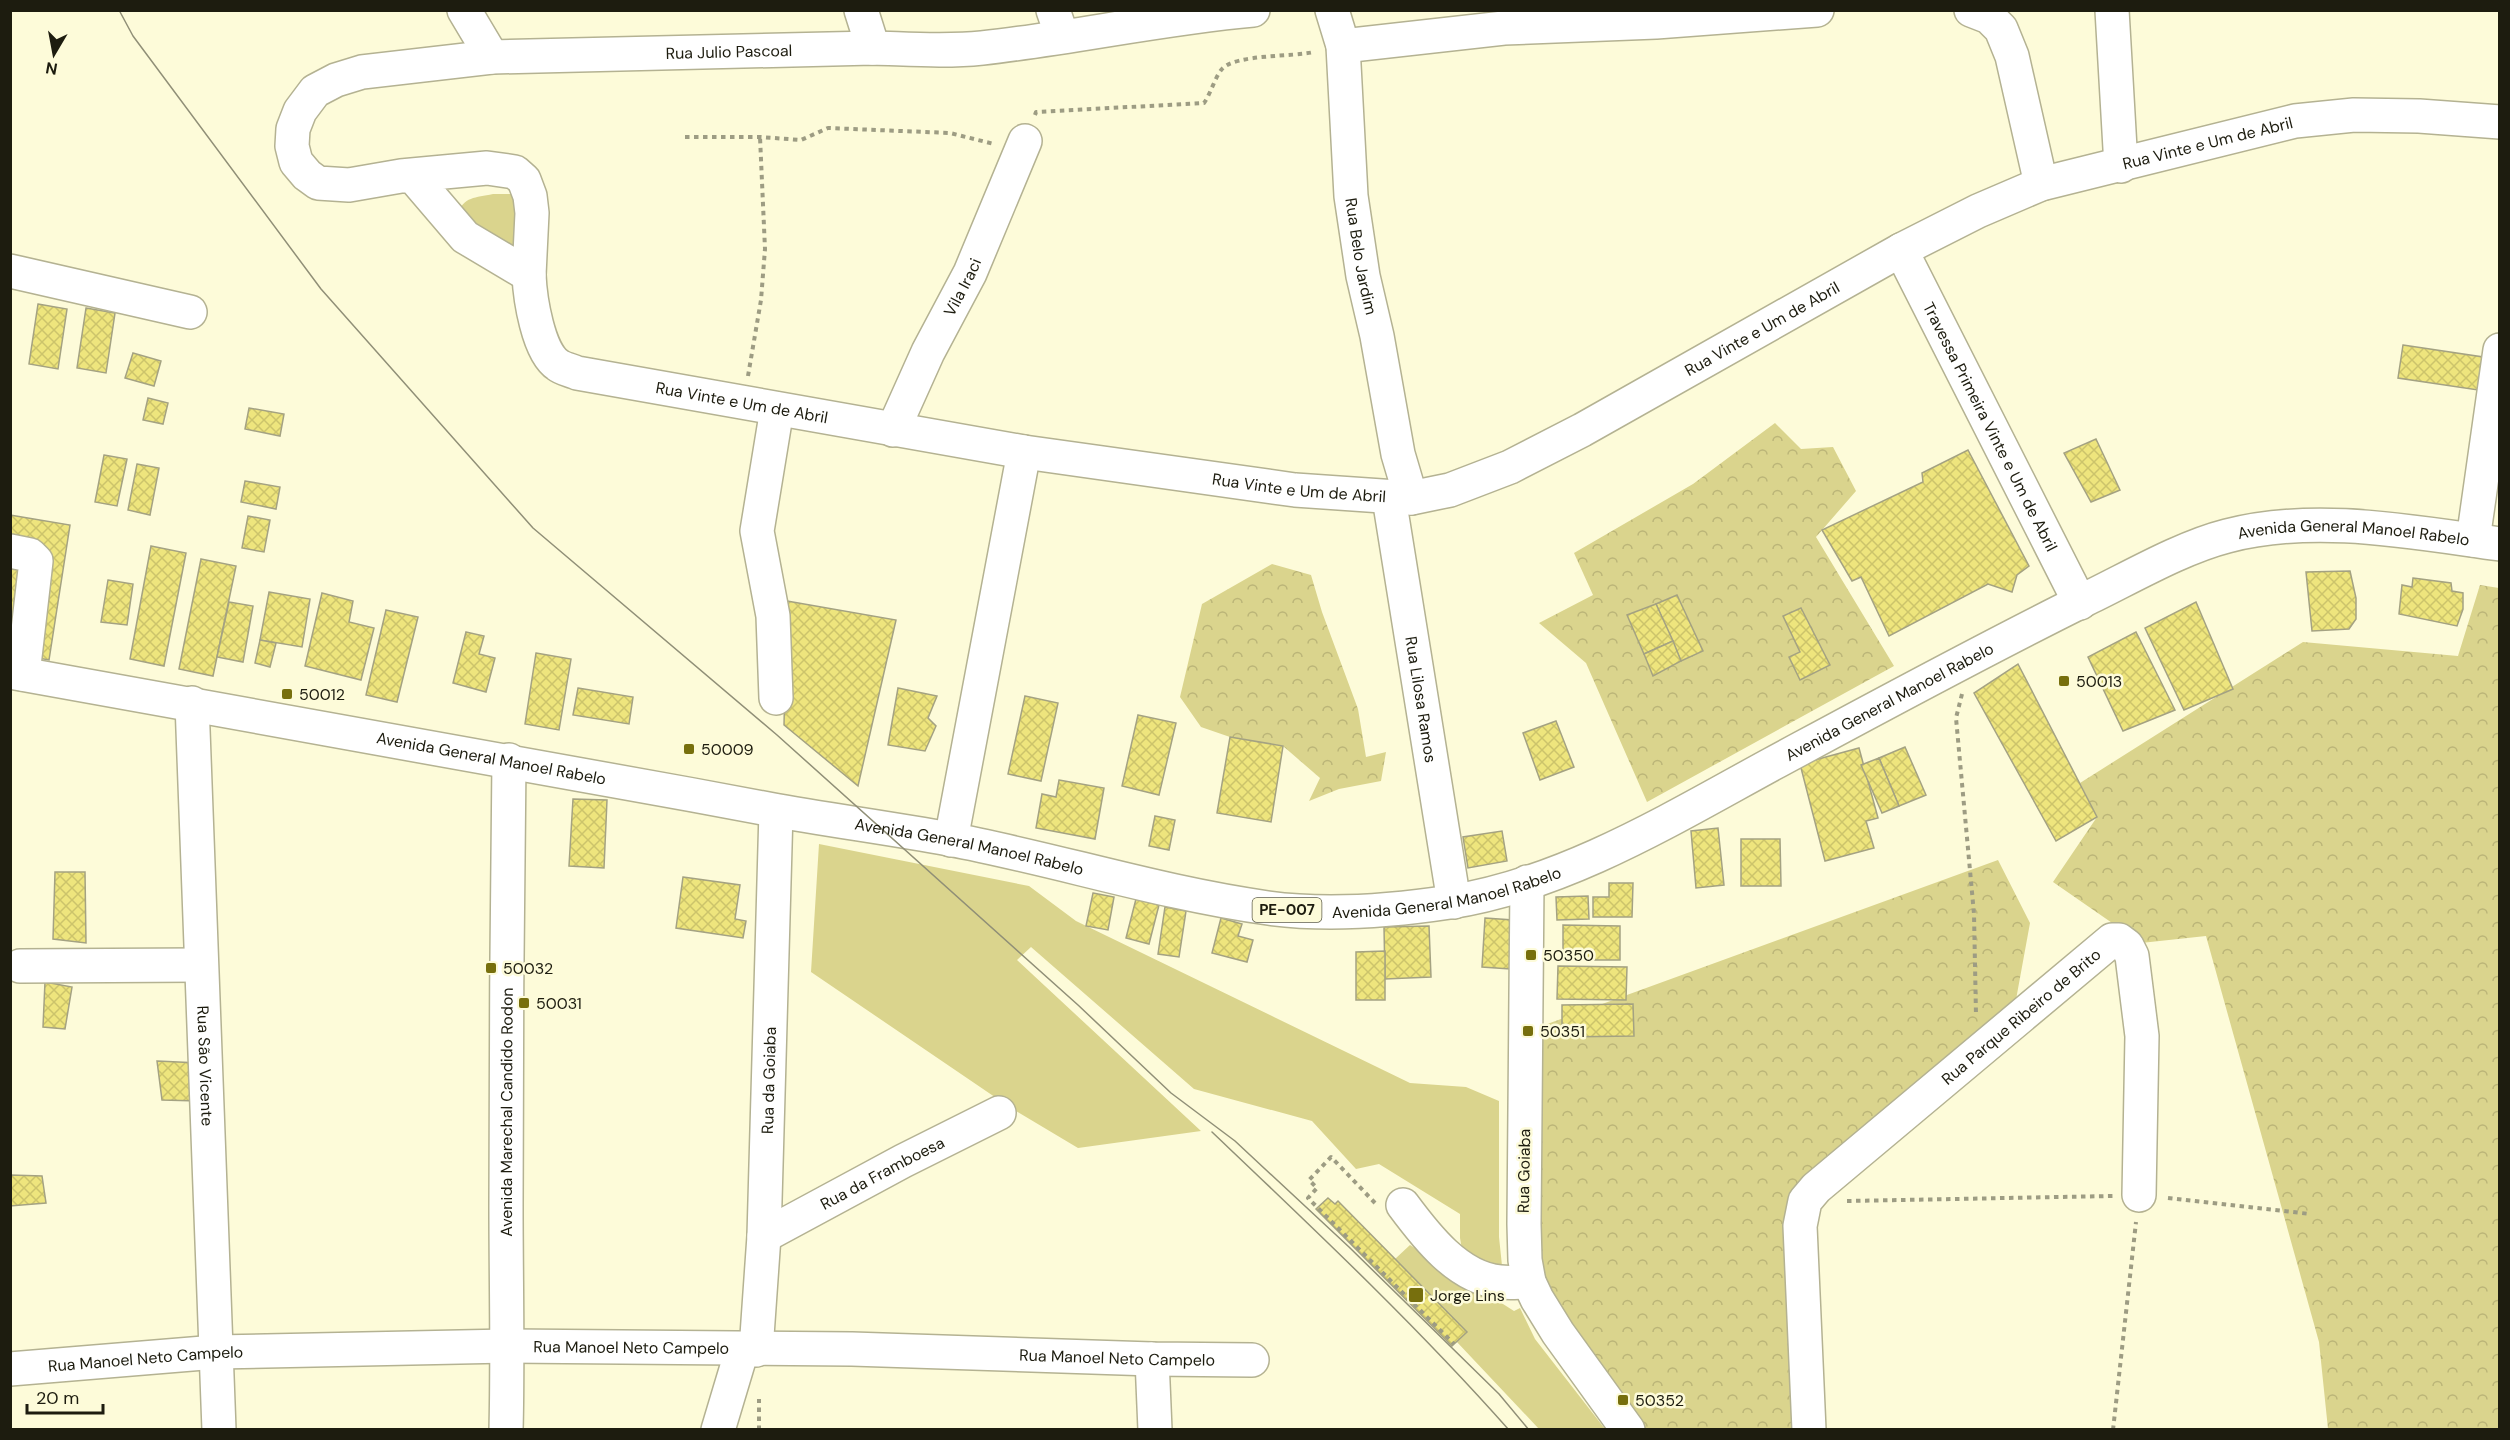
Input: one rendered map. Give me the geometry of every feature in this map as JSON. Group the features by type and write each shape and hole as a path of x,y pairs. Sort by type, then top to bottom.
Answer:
{"street":[{"path":"464,10 492,57"},
{"path":"861,10 873,48"},
{"name":"Rua Julio Pascoal","path":"318,183 307,176 296,162 292,146 293,129 300,111 315,91 336,80 362,72 492,57 873,48 930,50 981,48 1058,23 1156,21 1253,10"},
{"name":"Rua Belo Jardim","path":"1332,10 1342,46 1351,196 1398,454 1400,498"},
{"path":"1342,46 1611,17 1748,17 1817,10"},
{"path":"1971,10 1989,17 2001,29 2012,56 2041,184"},
{"path":"2112,10 2121,166"},
{"name":"Rua Vinte e Um de Abril","path":"318,183 349,185 412,175 486,168 515,172 524,180 530,196 532,213 530,294 541,337 557,365 576,373 1023,452 1295,490 1400,498 1450,490 1531,456 1582,430 1901,250 1978,211 2041,184 2295,121 2354,115 2419,116 2499,122"},
{"name":"Vila Iraci","path":"892,430 928,352 970,273 1023,145"},
{"path":"412,175 465,237 529,275"},
{"name":"Travessa Primeira Vinte e Um de Abril","path":"1901,250 2080,603"},
{"path":"10,271 190,312"},
{"path":"2486,542 2499,350"},
{"path":"776,698 773,616 757,531 777,409"},
{"path":"951,840 1023,452"},
{"name":"Rua Lilosa Ramos","path":"1400,498 1454,902"},
{"name":"Avenida General Manoel Rabelo","path":"17,673 509,760 776,811 951,840 1272,909 1326,912 1454,902 1527,882 1580,862 1652,828 1971,656 2166,560 2225,536 2278,528 2336,526 2486,542"},
{"path":"10,550 30,555 36,561 21,608 17,673"},
{"name":"Rua São Vicente","path":"192,703 219,1430"},
{"name":"Avenida Marechal Candido Rodon","path":"506,1430 508,1346 506,967 509,760"},
{"name":"Rua da Goiaba","path":"718,1430 749,1350 764,1236 776,811"},
{"name":"Rua Goiaba","path":"1527,882 1524,1224 1525,1260 1529,1282 1558,1333 1628,1430"},
{"name":"Rua Parque Ribeiro de Brito","path":"1805,1201 1816,1188 2112,940 2119,940 2127,946 2132,956 2142,1036 2139,1195"},
{"path":"20,966 200,965"},
{"name":"Rua da Framboesa","path":"764,1236 903,1161 999,1113"},
{"path":"1805,1201 1800,1226 1809,1430"},
{"path":"1403,1205 1434,1242 1455,1262 1482,1277 1495,1281 1529,1282"},
{"name":"Rua Manoel Neto Campelo","path":"10,1369 216,1352 508,1346 964,1351 1152,1359 1252,1360"},
{"path":"1152,1359 1155,1430"}],"path":[{"path":"685,136 801,140 828,128 950,133 1023,145 1036,112 1204,103 1212,92 1222,69 1234,61 1301,55 1342,46"},
{"path":"743,403 761,300 765,249 760,137"},
{"path":"1971,656 1956,718 1974,914 1976,1055"},
{"path":"1338,1162 1331,1157 1309,1180 1317,1188 1308,1198 1454,1344"},
{"path":"2113,1430 2139,1195"},
{"path":"1805,1201 2139,1195 2310,1214"}],"green space":[{"path":"493,194 514,194 523,256 457,215 467,201"},
{"path":"1775,423 1801,449 1833,447 1856,491 1816,537 1894,666 1647,802 1586,663 1539,623 1593,595 1574,553 1693,484"},
{"path":"1272,564 1311,575 1322,612 1358,709 1366,757 1386,752 1381,781 1339,789 1309,801 1320,778 1283,746 1230,737 1201,727 1180,697 1202,604"},
{"path":"2480,585 2499,588 2499,1429 2328,1429 2319,1342 2206,936 2141,943 2053,882 2097,817 2080,783 2303,642 2458,656"},
{"path":"819,844 1029,886 1076,921 1410,1083 1466,1087 1499,1101 1499,1237 1503,1275 1462,1249 1460,1214 1379,1164 1356,1169 1312,1121 1194,1089 1031,947 1017,960 1201,1131 1078,1148 1011,1108 811,972"},
{"path":"1998,860 2030,923 2011,1027 1805,1201 1816,1429 1630,1429 1537,1299 1528,1031"},
{"path":"1410,1245 1514,1311 1520,1308 1535,1339 1605,1429 1539,1429 1456,1341 1466,1331 1395,1259"}],"building":[{"path":"38,304 67,309 58,369 29,364"},
{"path":"86,308 115,313 106,373 77,368"},
{"path":"2403,345 2483,357 2478,390 2398,378"},
{"path":"133,353 161,361 154,386 125,378"},
{"path":"148,398 168,403 163,424 143,420"},
{"path":"249,408 284,414 280,436 245,429"},
{"path":"2096,439 2120,490 2091,502 2064,453"},
{"path":"1968,450 2029,566 2017,575 2012,592 1988,584 1889,636 1861,577 1852,581 1822,530 1923,482 1922,473"},
{"path":"104,455 127,459 117,506 95,502"},
{"path":"137,464 159,468 150,515 128,510"},
{"path":"245,481 280,487 276,509 241,502"},
{"path":"10,515 70,525 49,660 10,653"},
{"path":"248,516 270,520 264,552 242,548"},
{"path":"151,546 186,553 164,666 130,659"},
{"path":"201,559 236,566 213,676 179,669"},
{"path":"2350,571 2356,598 2356,619 2349,629 2312,631 2306,572"},
{"path":"2413,578 2451,583 2452,591 2463,593 2463,609 2457,626 2399,614 2402,585 2412,587"},
{"path":"108,580 133,584 127,625 101,622"},
{"path":"269,592 310,599 302,647 260,640"},
{"path":"322,593 353,601 349,622 374,628 361,680 305,666"},
{"path":"1677,595 1703,651 1681,661 1656,604"},
{"path":"787,601 896,620 858,786 784,725"},
{"path":"229,602 253,606 243,662 217,657"},
{"path":"2196,602 2233,689 2184,710 2145,628"},
{"path":"1656,604 1673,641 1644,654 1627,615"},
{"path":"1801,608 1830,665 1800,680 1789,657 1800,652 1783,616"},
{"path":"386,610 418,617 397,702 366,695"},
{"path":"466,632 484,636 479,654 495,658 486,692 453,683"},
{"path":"2136,632 2175,710 2123,731 2088,657"},
{"path":"260,640 276,643 270,667 255,663"},
{"path":"1673,641 1681,661 1653,676 1644,654"},
{"path":"536,653 571,659 559,730 525,724"},
{"path":"2018,664 2097,817 2056,841 1974,693"},
{"path":"578,688 633,697 629,724 573,715"},
{"path":"898,688 937,696 928,718 936,726 925,751 888,745"},
{"path":"1025,696 1058,703 1041,781 1008,774"},
{"path":"1138,715 1176,723 1159,795 1122,786"},
{"path":"1556,721 1574,767 1540,780 1523,733"},
{"path":"1230,737 1283,746 1271,822 1217,813"},
{"path":"1905,747 1926,795 1899,806 1879,758"},
{"path":"1859,748 1878,818 1866,821 1874,848 1825,861 1800,764"},
{"path":"1879,758 1899,806 1882,813 1861,765"},
{"path":"1059,780 1104,788 1095,839 1036,828 1042,794 1056,797"},
{"path":"573,799 607,800 604,868 569,866"},
{"path":"1155,816 1175,820 1169,850 1149,846"},
{"path":"1718,828 1724,885 1696,888 1691,831"},
{"path":"1502,831 1507,861 1468,868 1463,837"},
{"path":"1741,839 1780,839 1781,886 1741,886"},
{"path":"55,872 85,872 86,943 53,939"},
{"path":"683,877 740,885 735,919 746,921 743,938 676,928"},
{"path":"1609,883 1633,883 1632,917 1593,917 1593,897 1609,897"},
{"path":"1093,893 1114,897 1108,930 1086,926"},
{"path":"1588,896 1589,919 1557,920 1556,897"},
{"path":"1136,899 1159,905 1149,944 1126,938"},
{"path":"1165,907 1186,911 1179,957 1158,954"},
{"path":"1221,918 1242,924 1238,936 1253,940 1247,962 1212,953"},
{"path":"1485,918 1513,920 1510,969 1482,967"},
{"path":"1563,925 1620,926 1620,960 1563,960"},
{"path":"1429,926 1431,977 1385,979 1384,927"},
{"path":"1385,951 1385,1000 1356,1000 1356,952"},
{"path":"1558,966 1627,967 1626,1000 1557,999"},
{"path":"45,982 72,987 65,1029 43,1027"},
{"path":"1633,1004 1634,1036 1562,1037 1562,1005"},
{"path":"157,1061 199,1063 198,1101 162,1100"},
{"path":"10,1175 42,1176 46,1203 10,1206"},
{"name":"Jorge Lins","path":"1328,1198 1335,1204 1338,1201 1467,1332 1452,1346 1316,1209"}],"tram line":[{"path":"119,10 133,36 321,289 533,528 777,735 1078,1005 1171,1093 1235,1141 1349,1247 1499,1394 1529,1430"},
{"path":"1212,1132 1401,1315 1509,1430"}],"place":[{"name":"50013","path":"2064,681"},
{"name":"50012","path":"287,694"},
{"name":"50009","path":"689,749"},
{"name":"50350","path":"1531,955"},
{"name":"50032","path":"491,968"},
{"name":"50031","path":"524,1003"},
{"name":"50351","path":"1528,1031"},
{"name":"Jorge Lins","path":"1416,1295"},
{"name":"50352","path":"1623,1400"}]}
